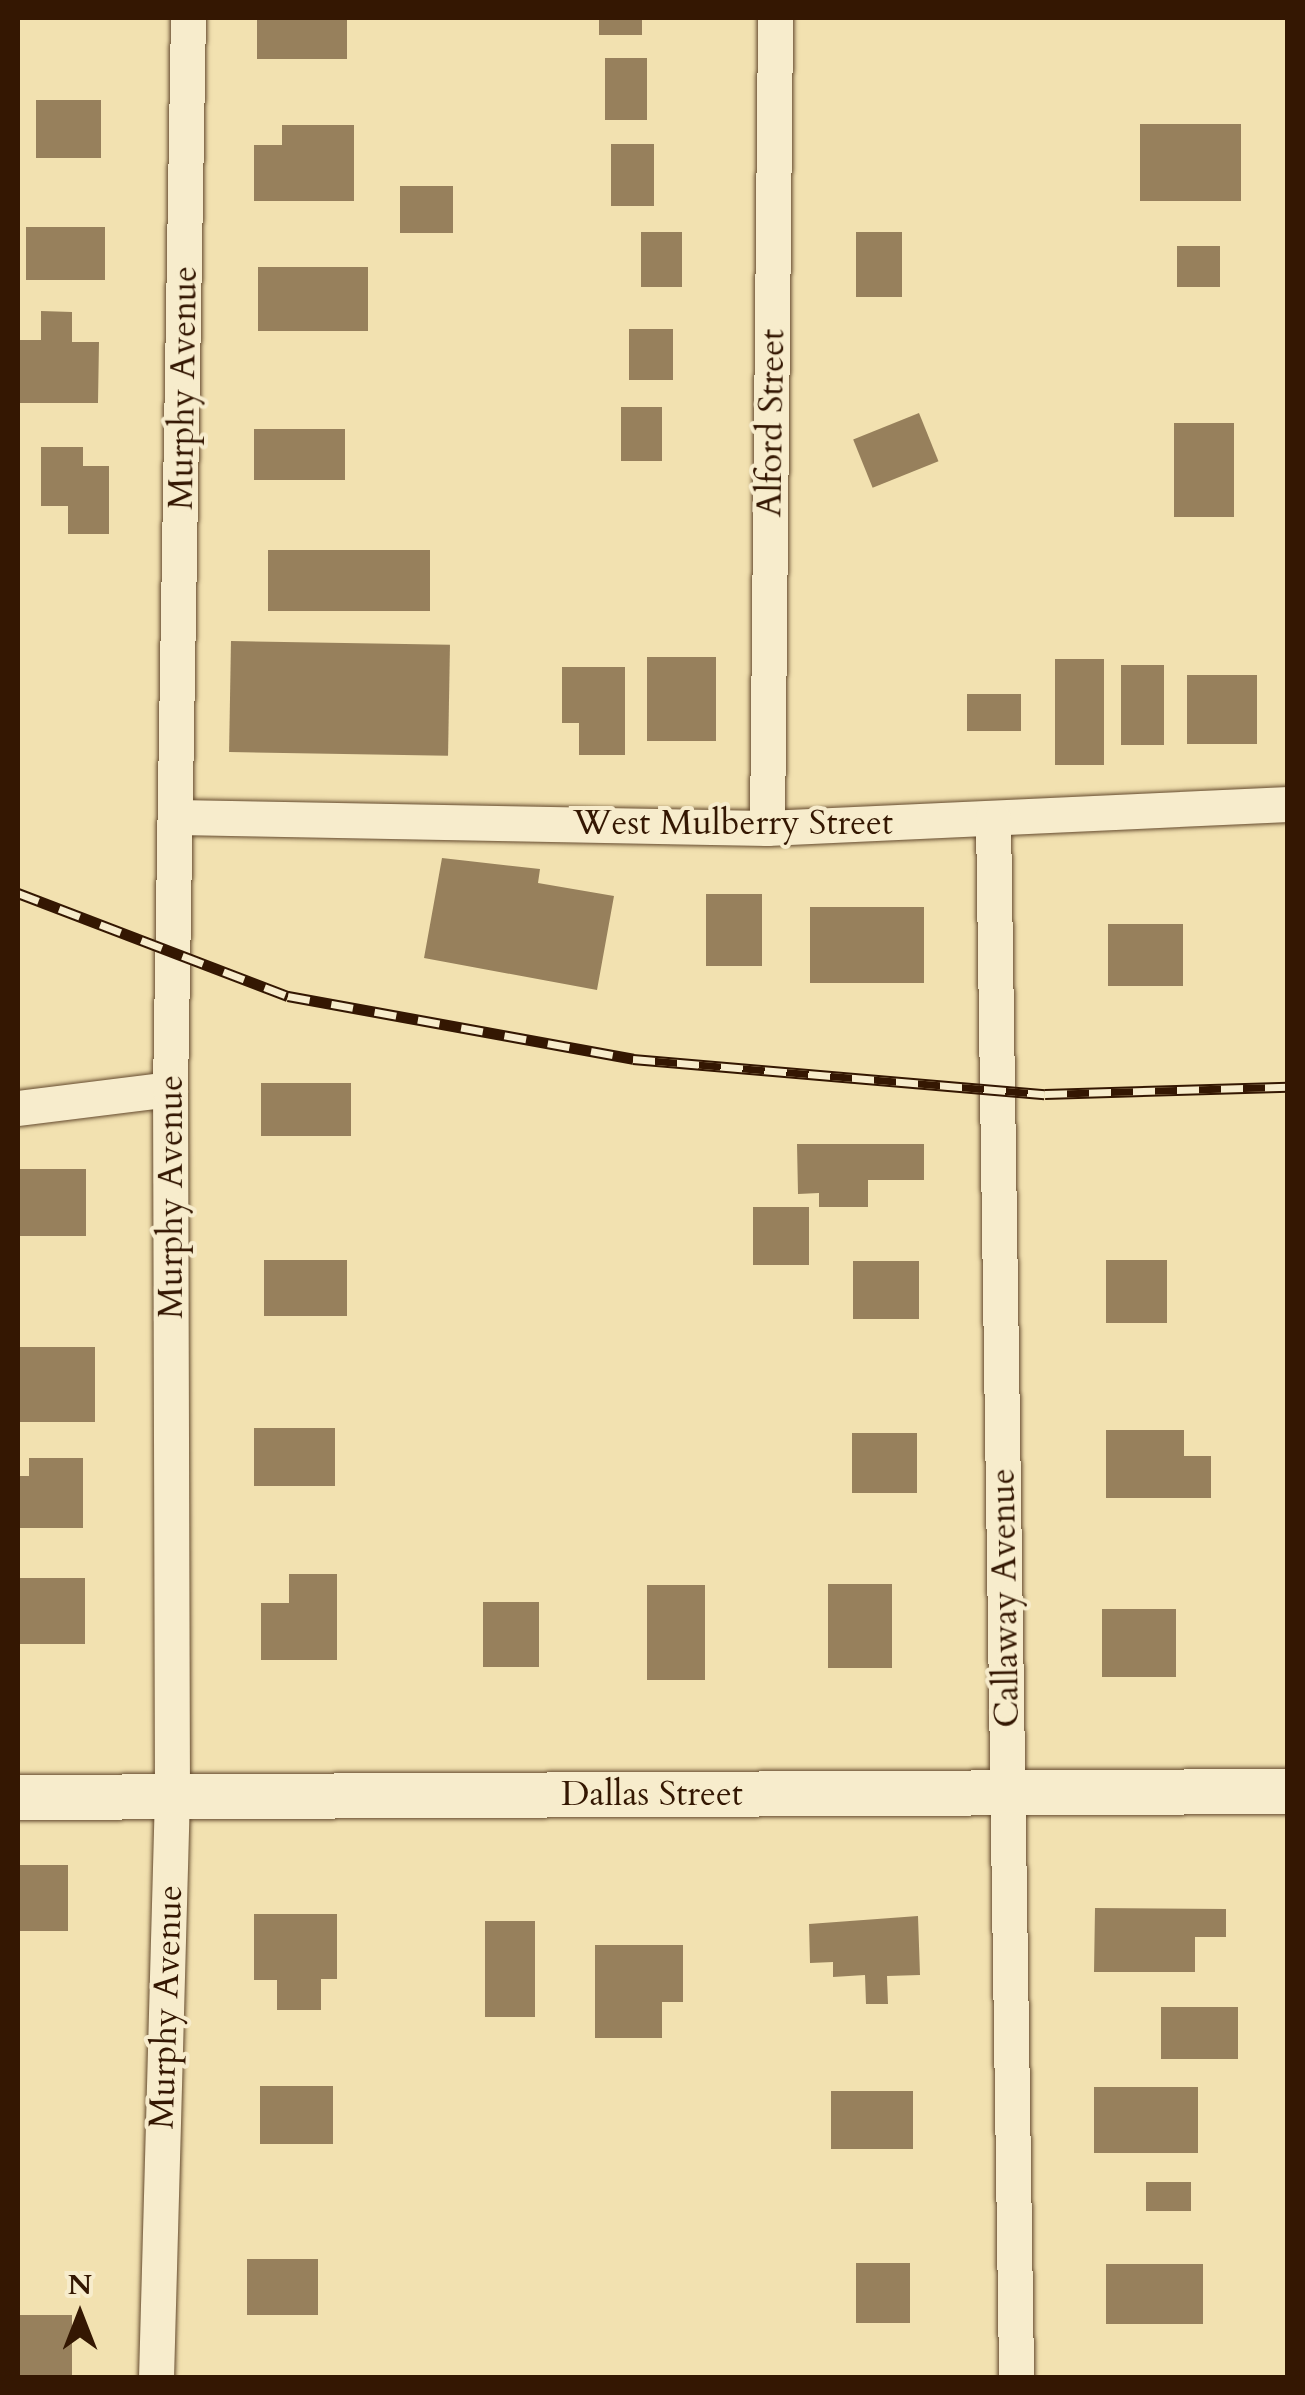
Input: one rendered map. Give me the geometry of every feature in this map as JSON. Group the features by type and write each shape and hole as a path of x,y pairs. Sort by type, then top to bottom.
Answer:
{"street":[{"name":"Murphy Avenue","path":"156,2378 172,1795 170,1089 178,817 188,18"},
{"name":"Alford Street","path":"767,828 775,18"},
{"name":"West Mulberry Street","path":"178,817 767,828 1288,804"},
{"name":"Callaway Avenue","path":"993,819 1016,2378"},
{"path":"18,1108 170,1089"},
{"name":"Dallas Street","path":"18,1796 1288,1792"}],"building":[{"path":"257,18 347,18 347,59 257,59"},
{"path":"599,18 642,18 642,35 599,35"},
{"path":"605,58 647,58 647,120 605,120"},
{"path":"36,100 101,100 101,158 36,158"},
{"path":"1140,124 1241,124 1241,201 1140,201"},
{"path":"282,125 354,125 354,201 254,201 254,145 282,145"},
{"path":"611,144 654,144 654,206 611,206"},
{"path":"400,186 453,186 453,233 400,233"},
{"path":"26,227 105,227 105,280 26,280"},
{"path":"641,232 682,232 682,287 641,287"},
{"path":"856,232 902,232 902,297 856,297"},
{"path":"1177,246 1220,246 1220,287 1177,287"},
{"path":"258,267 368,267 368,331 258,331"},
{"path":"41,311 72,312 72,342 99,342 98,403 18,403 18,340 41,340"},
{"path":"629,329 673,329 673,380 629,380"},
{"path":"621,407 662,407 662,461 621,461"},
{"path":"919,413 938,461 873,488 853,440"},
{"path":"1174,423 1234,423 1234,517 1174,517"},
{"path":"254,429 345,429 345,480 254,480"},
{"path":"41,447 83,447 83,466 109,466 109,534 68,534 68,506 41,506"},
{"path":"268,550 430,550 430,611 268,611"},
{"path":"231,641 450,645 448,756 229,752"},
{"path":"647,657 716,657 716,741 647,741"},
{"path":"1055,659 1104,659 1104,765 1055,765"},
{"path":"1121,665 1164,665 1164,745 1121,745"},
{"path":"562,667 625,667 625,755 579,755 579,723 562,723"},
{"path":"1187,675 1257,675 1257,744 1187,744"},
{"path":"967,694 1021,694 1021,731 967,731"},
{"path":"442,858 540,869 538,883 614,896 597,990 424,958"},
{"path":"706,894 762,894 762,966 706,966"},
{"path":"810,907 924,907 924,983 810,983"},
{"path":"1108,924 1183,924 1183,986 1108,986"},
{"path":"261,1083 351,1083 351,1136 261,1136"},
{"path":"797,1144 924,1144 924,1180 868,1180 868,1207 819,1207 819,1193 798,1194"},
{"path":"18,1169 86,1169 86,1236 18,1236"},
{"path":"753,1207 809,1207 809,1265 753,1265"},
{"path":"264,1260 347,1260 347,1316 264,1316"},
{"path":"1106,1260 1167,1260 1167,1323 1106,1323"},
{"path":"853,1261 919,1261 919,1319 853,1319"},
{"path":"19,1347 95,1347 95,1422 19,1422"},
{"path":"254,1428 335,1428 335,1486 254,1486"},
{"path":"1106,1430 1184,1430 1184,1456 1211,1456 1211,1498 1106,1498"},
{"path":"852,1433 917,1433 917,1493 852,1493"},
{"path":"29,1458 83,1458 83,1528 18,1528 18,1476 29,1476"},
{"path":"289,1574 337,1574 337,1660 261,1660 261,1603 289,1603"},
{"path":"18,1578 85,1578 85,1644 18,1644"},
{"path":"828,1584 892,1584 892,1668 828,1668"},
{"path":"647,1585 705,1585 705,1680 647,1680"},
{"path":"483,1602 539,1602 539,1667 483,1667"},
{"path":"1102,1609 1176,1609 1176,1677 1102,1677"},
{"path":"18,1865 68,1865 68,1931 18,1931"},
{"path":"1095,1908 1226,1909 1226,1937 1195,1937 1195,1972 1094,1972"},
{"path":"254,1914 337,1914 337,1979 321,1979 321,2010 277,2010 277,1980 254,1980"},
{"path":"918,1916 920,1975 887,1976 888,2004 866,2004 865,1975 833,1977 833,1962 810,1963 809,1924"},
{"path":"485,1921 535,1921 535,2017 485,2017"},
{"path":"595,1945 683,1945 683,2002 662,2002 662,2038 595,2038"},
{"path":"1161,2007 1238,2007 1238,2059 1161,2059"},
{"path":"260,2086 333,2086 333,2144 260,2144"},
{"path":"1094,2087 1198,2087 1198,2153 1094,2153"},
{"path":"831,2091 913,2091 913,2149 831,2149"},
{"path":"1146,2182 1191,2182 1191,2211 1146,2211"},
{"path":"247,2259 318,2259 318,2315 247,2315"},
{"path":"856,2263 910,2263 910,2323 856,2323"},
{"path":"1106,2264 1203,2264 1203,2324 1106,2324"},
{"path":"18,2315 72,2315 72,2378 18,2378"}],"railway":[{"path":"18,893 288,996 633,1059 1045,1094 1288,1087"}]}
